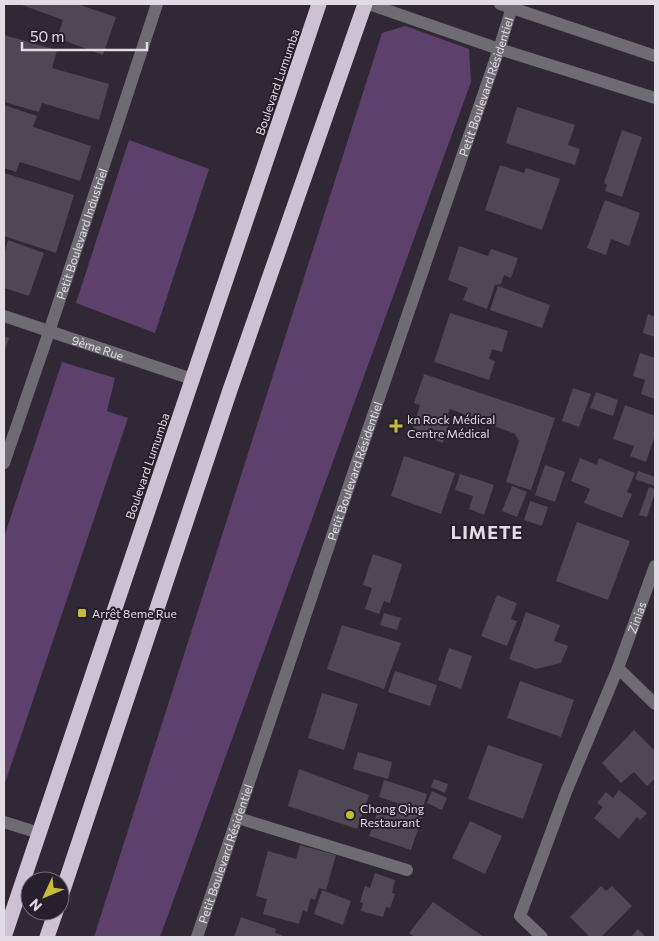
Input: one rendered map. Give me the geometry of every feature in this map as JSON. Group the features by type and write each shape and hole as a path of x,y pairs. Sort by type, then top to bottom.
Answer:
{"highway":[{"name":"Boulevard Lumumba","path":"4,937 319,4"},
{"path":"69,871 230,390 364,4"},
{"path":"47,937 53,921"}],"street":[{"name":"Petit Boulevard Industriel","path":"4,463 158,4"},
{"path":"369,4 499,49 655,98"},
{"path":"508,5 655,56"},
{"name":"Petit Boulevard Résidentiel","path":"197,937 499,49 508,5"},
{"name":"9ème Rue","path":"4,316 192,379"},
{"name":"Zinias","path":"542,937 520,916 566,792 618,668 655,566"},
{"path":"618,668 655,704"},
{"path":"238,818 407,870"},
{"path":"4,822 39,834"}],"shaded area":[{"path":"405,26 469,49 471,82 160,937 94,937 382,33"},
{"path":"129,140 209,169 155,333 76,303"},
{"path":"62,362 115,378 107,411 128,418 4,786 4,537"}],"building":[{"path":"23,4 77,4 116,17 103,55 57,38 63,20"},
{"path":"4,35 57,50 52,68 109,84 99,120 42,103 39,112 4,102"},
{"path":"4,105 37,116 33,127 91,146 80,181 20,162 16,172 4,168"},
{"path":"517,107 575,125 568,145 580,149 575,165 506,143"},
{"path":"622,130 642,137 622,197 605,191 607,185 604,183"},
{"path":"500,165 524,173 526,168 560,179 542,230 485,210"},
{"path":"4,173 74,195 56,253 4,236"},
{"path":"605,200 640,213 629,246 611,239 606,255 587,248"},
{"path":"8,240 44,253 29,296 4,288 4,254"},
{"path":"459,246 488,256 491,249 518,258 511,278 504,275 501,284 495,285 487,309 463,300 468,288 448,280"},
{"path":"498,286 550,305 542,328 490,310"},
{"path":"450,313 508,331 502,352 492,349 489,359 495,361 489,380 434,362"},
{"path":"648,314 655,317 655,337 643,333"},
{"path":"4,336 9,338 4,353"},
{"path":"640,353 655,358 655,399 641,394 645,380 633,376"},
{"path":"424,374 555,418 531,490 506,482 519,441 515,434 450,409 446,418 449,422 443,443 412,432 420,405 414,403"},
{"path":"573,388 591,394 579,427 562,421"},
{"path":"596,392 618,400 613,416 590,408"},
{"path":"625,405 655,416 655,435 646,462 630,456 634,446 613,439"},
{"path":"404,456 455,473 441,514 391,496"},
{"path":"580,458 597,465 599,458 635,473 627,492 632,494 622,518 584,503 590,489 571,481"},
{"path":"545,465 565,472 555,502 535,495"},
{"path":"638,471 655,477 655,486 635,479"},
{"path":"460,474 494,485 484,515 469,509 473,496 455,490"},
{"path":"512,486 527,492 517,517 502,511"},
{"path":"649,487 655,489 655,493 647,517 639,515"},
{"path":"530,501 548,507 542,526 524,520"},
{"path":"577,522 630,541 608,600 556,581"},
{"path":"373,554 402,564 390,603 384,601 379,614 365,609 372,588 363,585"},
{"path":"497,595 517,603 511,619 517,621 507,646 481,636"},
{"path":"526,612 560,625 554,641 568,646 561,663 536,669 509,659"},
{"path":"384,613 401,618 397,630 380,625"},
{"path":"342,625 401,643 384,689 327,669"},
{"path":"449,648 472,656 461,689 438,680"},
{"path":"395,671 437,685 430,706 388,692"},
{"path":"520,681 574,700 561,737 507,718"},
{"path":"322,693 358,704 344,750 308,738"},
{"path":"634,730 655,751 655,779 647,786 634,772 621,783 602,763"},
{"path":"488,745 543,764 523,819 468,799"},
{"path":"358,752 392,762 388,779 353,769"},
{"path":"299,769 369,795 357,829 288,806"},
{"path":"434,779 448,784 445,793 431,787"},
{"path":"384,780 427,794 422,811 379,797"},
{"path":"619,790 647,813 640,820 637,817 619,839 594,818 603,807 597,803 606,792 613,798"},
{"path":"432,791 447,798 442,810 427,803"},
{"path":"397,805 423,814 411,850 369,836 379,808 394,813"},
{"path":"470,821 502,836 485,874 452,858"},
{"path":"300,845 336,855 326,890 319,888 315,900 311,898 307,912 303,910 299,924 263,914 267,899 256,896 268,851 296,859"},
{"path":"375,873 395,880 392,893 395,894 390,908 386,907 383,917 361,911 363,903 360,902 365,886 370,888"},
{"path":"601,886 606,891 612,886 632,906 601,937 590,937 570,917"},
{"path":"322,890 351,901 343,925 314,914"},
{"path":"433,902 484,937 415,937 409,933"},
{"path":"241,917 276,929 275,933 282,935 282,937 234,937"},
{"path":"638,929 646,937 631,937"}],"place":[{"name":"kn Rock Médical Centre Médical","path":"396,426"},
{"name":"Arrêt 8eme Rue","path":"82,613"},
{"name":"Chong Qing Restaurant","path":"350,815"}],"district":[{"name":"LIMETE","path":"487,532"}]}
